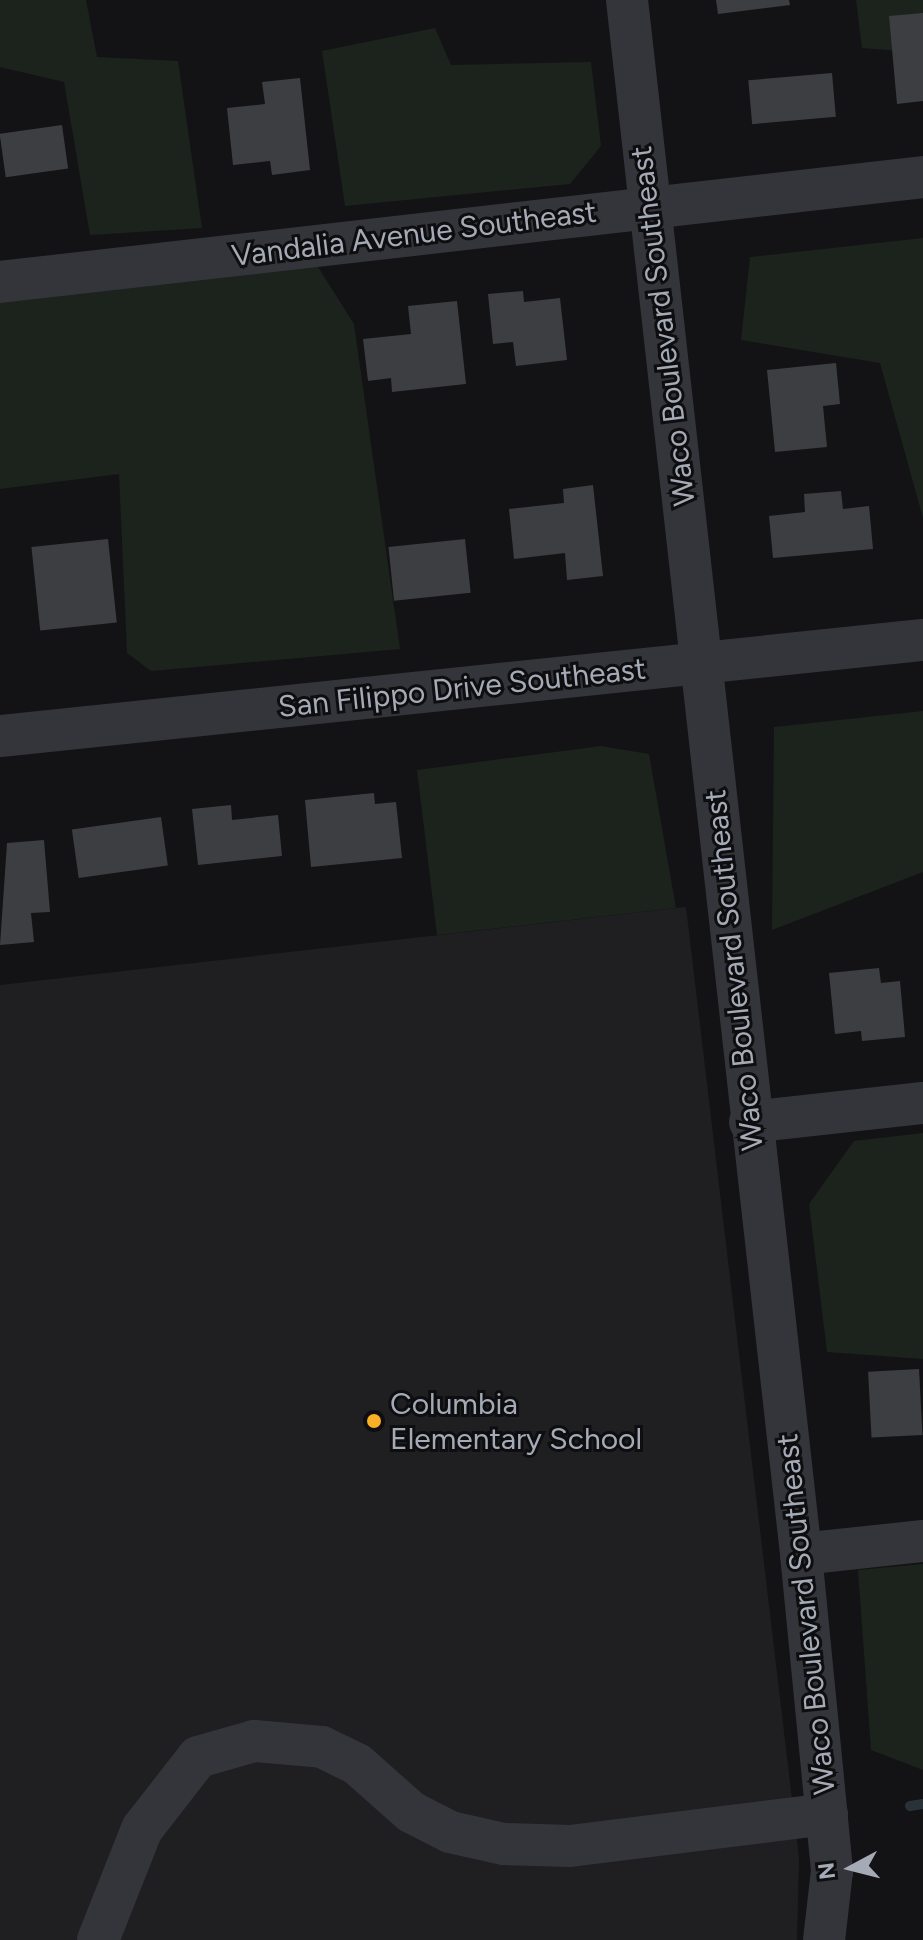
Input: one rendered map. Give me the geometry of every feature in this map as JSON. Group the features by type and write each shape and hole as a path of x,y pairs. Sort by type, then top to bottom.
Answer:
{"street":[{"name":"Waco Boulevard Southeast","path":"627,0 703,663 750,1122 801,1554 832,1871 824,1940"},
{"name":"Vandalia Avenue Southeast","path":"0,282 923,177"},
{"name":"San Filippo Drive Southeast","path":"0,736 923,640"},
{"path":"750,1122 923,1103"},
{"path":"801,1554 923,1541"},
{"path":"98,1940 142,1829 198,1757 254,1741 322,1747 357,1764 411,1812 450,1832 504,1844 570,1846 827,1814"}],"shaded area":[{"path":"0,0 86,0 97,57 178,61 202,228 90,235 64,82 0,67"},
{"path":"856,0 923,0 923,53 862,48"},
{"path":"435,28 451,65 591,62 601,146 570,184 345,206 322,51"},
{"path":"923,238 923,518 880,363 741,340 750,257"},
{"path":"318,267 354,324 400,649 151,671 127,653 119,474 0,489 0,297 240,268"},
{"path":"923,711 923,872 772,930 774,727"},
{"path":"601,746 649,754 676,908 437,935 417,770"},
{"name":"Columbia Elementary School","path":"686,907 799,1858 797,1940 0,1940 0,985"},
{"path":"923,1133 923,1359 827,1352 809,1204 854,1141"},
{"path":"923,1564 923,1770 871,1750 858,1570"}],"building":[{"path":"716,0 789,0 790,5 718,14"},
{"path":"923,13 923,101 897,104 889,16"},
{"path":"832,73 836,117 752,124 748,80"},
{"path":"300,78 310,170 272,175 270,161 233,165 227,108 265,104 262,82"},
{"path":"62,125 68,169 6,177 0,134"},
{"path":"523,291 524,302 560,298 567,360 516,366 513,342 493,344 488,294"},
{"path":"457,301 466,384 392,392 391,378 368,381 363,339 411,334 408,306"},
{"path":"836,363 840,404 823,406 827,447 775,452 767,370"},
{"path":"593,485 603,576 567,580 565,553 514,559 509,509 564,503 563,489"},
{"path":"841,491 843,509 869,506 873,549 773,558 769,516 805,512 804,494"},
{"path":"108,539 117,623 40,631 31,547"},
{"path":"465,539 471,593 394,601 388,547"},
{"path":"374,793 375,804 396,802 402,858 311,867 305,800"},
{"path":"231,805 232,820 278,815 282,856 198,865 192,809"},
{"path":"161,817 168,866 79,878 72,830"},
{"path":"44,840 50,912 31,913 34,942 0,945 7,843"},
{"path":"879,968 881,983 900,981 905,1037 862,1041 861,1031 835,1034 829,973"},
{"path":"919,1369 922,1435 872,1438 868,1372"}],"waterway":[{"path":"910,1806 923,1804"}],"place":[{"name":"Columbia Elementary School","path":"374,1421"}]}
